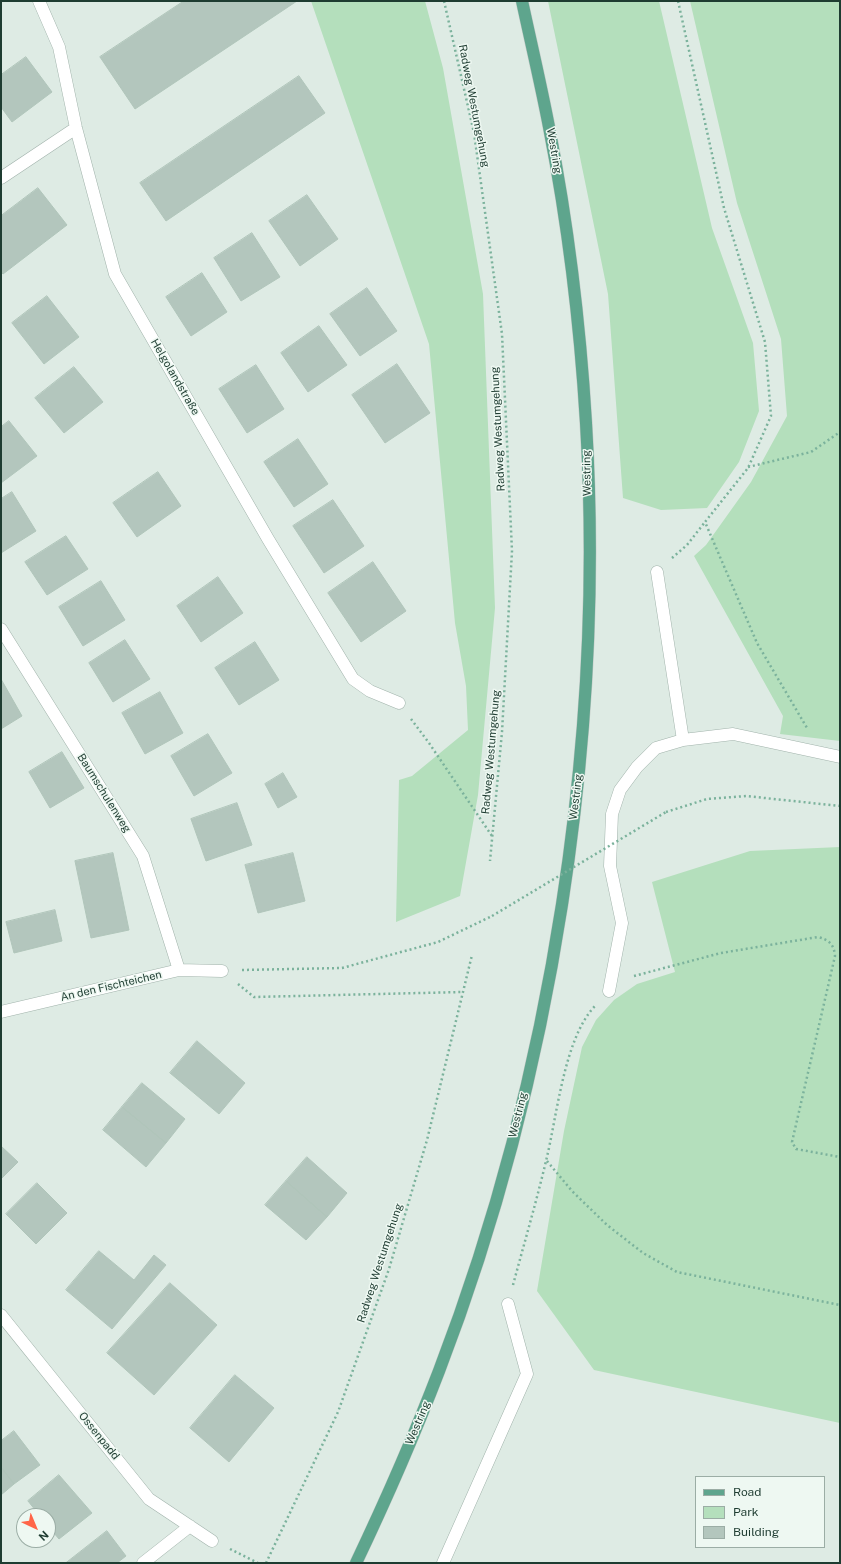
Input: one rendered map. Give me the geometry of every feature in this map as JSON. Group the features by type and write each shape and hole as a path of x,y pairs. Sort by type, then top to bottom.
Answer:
{"main road":[{"name":"Westring","path":"356,1563 382,1509 440,1371 487,1231 518,1120 542,1018 564,889 578,781 587,667 589,541 586,426 580,348 564,210 549,124 522,1"}],"street":[{"name":"Helgolandstraße","path":"39,1 59,47 76,128 115,274 268,539 353,679 370,691 399,703"},
{"path":"1,178 76,128"},
{"path":"657,572 684,740"},
{"name":"Baumschulenweg","path":"1,629 143,856 179,970"},
{"path":"609,991 622,923 610,866 612,814 620,790 637,767 656,748 684,740 734,734 840,757"},
{"name":"An den Fischteichen","path":"1,1012 179,970 222,971"},
{"path":"443,1563 527,1374 508,1304"},
{"name":"Ossenpadd","path":"1,1315 149,1499 212,1541"},
{"path":"143,1563 190,1526"}],"path":[{"name":"Radweg Westumgehung","path":"444,1 474,133 502,334 512,551 502,732 490,861"},
{"path":"657,572 687,545 748,468 771,416 765,342 724,208 678,1"},
{"path":"748,468 811,452 840,432"},
{"path":"705,522 757,643 801,720 826,754"},
{"path":"399,703 429,743 492,836"},
{"path":"222,971 342,968 438,942 492,916 666,812 706,799 746,796 840,806"},
{"path":"508,1304 546,1160 573,1040 588,1013 609,991 634,976 721,953 818,937 827,939 834,947 836,956 792,1142 796,1149 840,1157"},
{"name":"Radweg Westumgehung","path":"266,1563 338,1412 389,1269 428,1140 472,955"},
{"path":"222,971 254,997 462,992"},
{"path":"546,1160 572,1191 607,1225 643,1253 677,1272 840,1305"},
{"path":"212,1541 258,1563"}],"green space":[{"path":"311,1 425,1 443,68 483,294 495,608 478,795 460,896 396,922 399,780 412,776 468,730 466,686 455,623 429,344"},
{"path":"548,1 659,1 712,228 753,343 759,411 739,462 707,508 661,510 623,498 608,294"},
{"path":"690,1 840,1 840,741 780,734 783,716 694,556 706,545 751,482 787,416 781,339 737,203"},
{"path":"840,847 840,1423 594,1370 537,1291 564,1131 582,1047 596,1020 614,1000 637,984 675,972 652,882 750,851"}],"building":[{"path":"184,1 297,1 135,109 100,57"},
{"path":"26,57 52,92 12,122 1,107 1,75"},
{"path":"299,76 325,113 166,221 140,183"},
{"path":"38,188 67,225 3,274 1,272 1,216"},
{"path":"307,195 338,239 300,266 269,221"},
{"path":"252,233 280,277 241,301 214,258"},
{"path":"202,273 227,312 191,336 166,297"},
{"path":"367,288 397,331 360,356 330,314"},
{"path":"47,296 79,337 44,364 12,323"},
{"path":"319,326 347,365 308,392 281,353"},
{"path":"397,364 430,413 385,443 352,395"},
{"path":"256,365 284,409 247,433 219,389"},
{"path":"74,367 103,402 64,433 35,398"},
{"path":"9,421 37,456 1,483 1,427"},
{"path":"298,439 328,484 294,507 264,462"},
{"path":"158,472 181,506 137,537 113,503"},
{"path":"12,492 36,531 1,553 1,499"},
{"path":"333,500 364,546 324,573 293,526"},
{"path":"66,536 88,569 47,595 25,562"},
{"path":"373,562 406,611 361,642 328,593"},
{"path":"218,577 243,613 201,642 177,606"},
{"path":"101,581 125,620 83,646 59,607"},
{"path":"125,640 150,679 113,702 89,663"},
{"path":"255,642 279,680 239,705 215,668"},
{"path":"1,679 22,716 1,729"},
{"path":"160,692 183,733 145,754 122,713"},
{"path":"208,734 232,773 194,796 171,756"},
{"path":"62,752 84,788 50,808 29,772"},
{"path":"283,773 297,797 278,808 265,784"},
{"path":"237,803 252,845 206,861 191,819"},
{"path":"113,853 129,930 91,938 75,861"},
{"path":"293,853 305,901 258,913 245,865"},
{"path":"55,910 62,941 14,953 6,922"},
{"path":"197,1041 245,1083 219,1114 170,1073"},
{"path":"142,1083 185,1119 166,1143 122,1107"},
{"path":"122,1107 166,1143 146,1167 103,1130"},
{"path":"1,1146 18,1162 1,1179"},
{"path":"307,1157 347,1193 327,1217 286,1181"},
{"path":"286,1181 327,1217 306,1240 265,1205"},
{"path":"37,1183 67,1213 36,1244 6,1214"},
{"path":"99,1251 134,1280 154,1255 166,1265 112,1329 66,1290"},
{"path":"170,1283 217,1325 154,1395 107,1353"},
{"path":"235,1375 274,1408 229,1462 190,1428"},
{"path":"14,1431 40,1465 14,1484 1,1467 1,1441"},
{"path":"1,1467 14,1484 1,1495"},
{"path":"59,1475 92,1513 59,1539 56,1535 56,1508 34,1508 28,1501"},
{"path":"107,1531 126,1556 117,1563 66,1563"}]}
